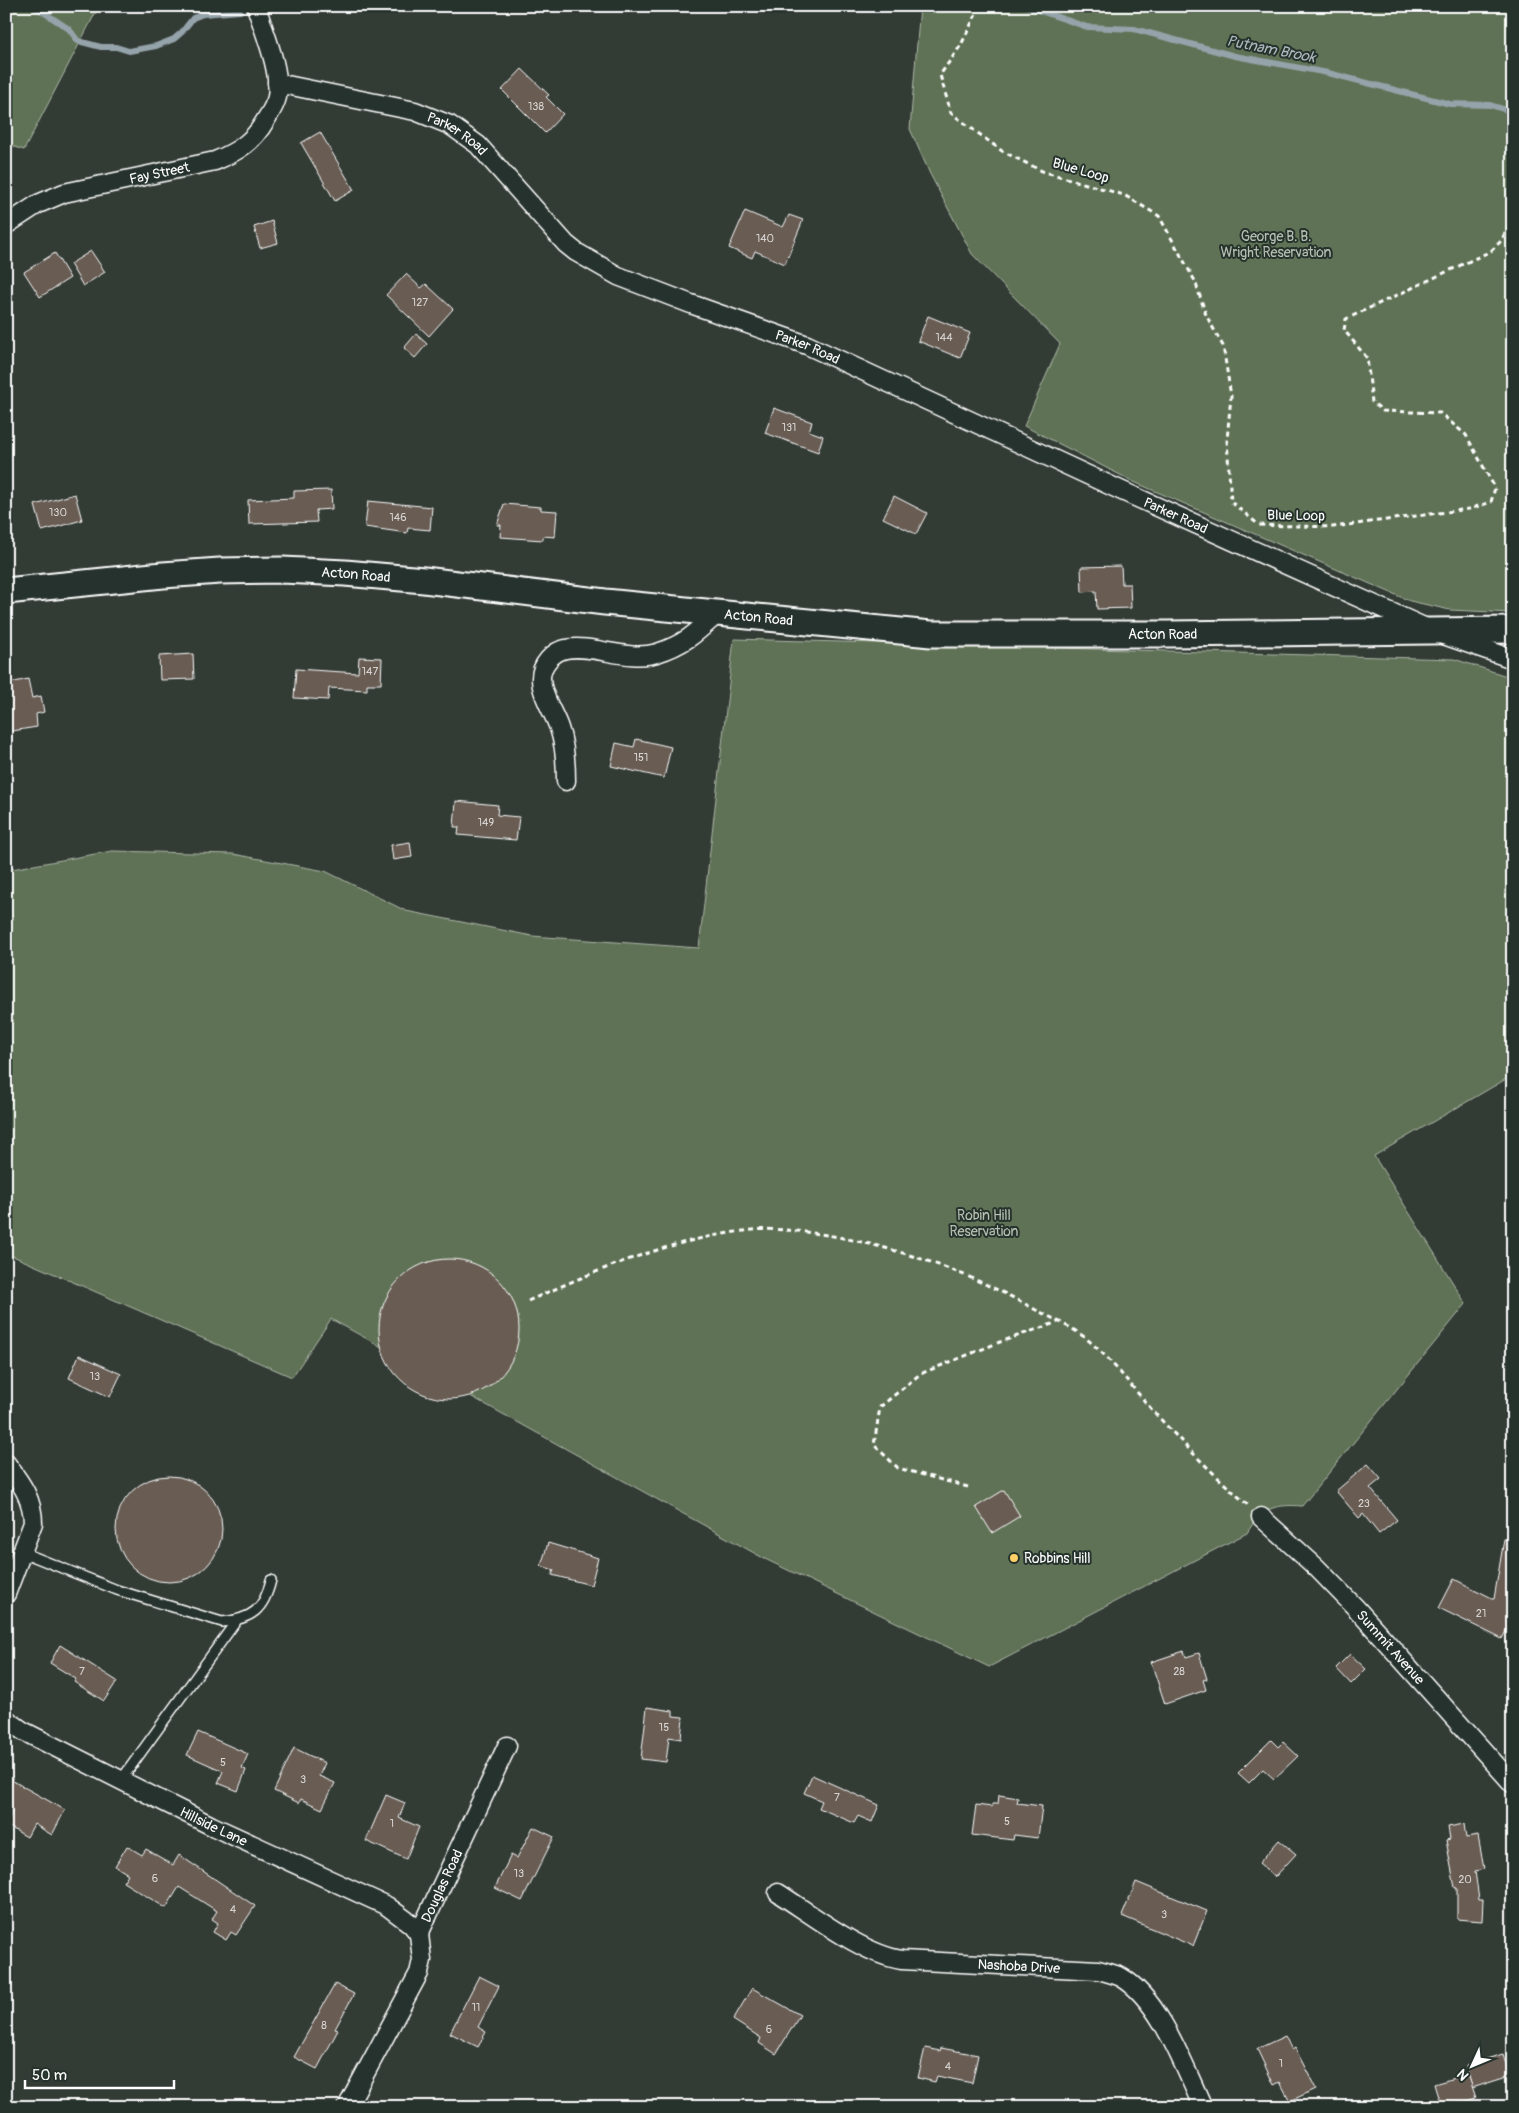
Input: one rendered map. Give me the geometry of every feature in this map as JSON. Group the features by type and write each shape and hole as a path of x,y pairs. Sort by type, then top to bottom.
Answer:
{"main road":[{"name":"Acton Road","path":"6,590 220,571 282,570 414,579 717,614 932,634 1513,630"}],"street":[{"path":"256,6 271,55 277,83"},
{"name":"Fay Street","path":"6,225 38,204 64,193 102,184 177,171 215,161 229,155 249,142 264,124 276,99 277,83"},
{"name":"Parker Road","path":"277,83 415,111 441,120 458,130 478,146 566,244 576,252 618,276 690,304 807,345 1120,490 1435,632 1513,659"},
{"path":"566,781 564,748 541,678 544,666 553,654 566,649 619,655 655,654 686,641 717,614"},
{"path":"6,1464 29,1497 33,1511 33,1523 6,1594"},
{"name":"Summit Avenue","path":"1261,1517 1317,1568 1355,1607 1513,1784"},
{"name":"Hillside Lane","path":"6,1719 23,1731 212,1826 387,1906 411,1924 419,1934"},
{"name":"Douglas Road","path":"347,2107 419,1973 422,1960 419,1934 507,1746"},
{"name":"Nashoba Drive","path":"778,1893 868,1950 885,1958 1098,1970 1120,1977 1136,1988 1150,2003 1161,2020 1203,2107"}],"lane":[{"path":"22,1552 117,1590 222,1622 237,1620 251,1615 261,1606 267,1596 271,1580"},
{"path":"121,1780 237,1620"}],"path":[{"name":"Blue Loop","path":"980,6 961,45 940,75 951,113 1002,151 1042,171 1124,195 1159,216 1195,281 1206,315 1223,346 1231,396 1227,440 1231,502 1259,525 1333,527 1469,509 1491,502 1496,488 1466,435 1440,413 1383,411 1372,402 1367,358 1344,330 1346,319 1491,251 1501,241 1513,218"},
{"path":"528,1301 598,1270 672,1246 746,1230 777,1229 809,1232 871,1243 925,1259 976,1279 1082,1336 1101,1352 1180,1440 1261,1517"},
{"path":"968,1487 898,1468 874,1446 880,1407 920,1374 1000,1342 1059,1322"}],"green space":[{"path":"6,6 99,6 24,150 6,144"},
{"name":"George B. B. Wright Reservation","path":"920,6 1513,6 1513,613 1450,610 1410,601 1134,482 1024,426 1060,344 972,254 930,174 910,129"},
{"name":"Robin Hill Reservation","path":"734,639 1454,659 1513,678 1513,1075 1374,1156 1466,1304 1302,1506 1284,1506 1270,1509 1258,1518 1247,1533 989,1667 765,1559 331,1319 292,1377 6,1253 6,870 112,851 233,854 325,871 406,911 532,936 699,948"}],"building":[{"path":"522,69 549,95 546,97 563,114 545,133 502,90"},
{"path":"320,132 354,190 335,201 301,143"},
{"path":"745,211 783,227 789,215 803,220 785,264 755,251 752,258 729,248"},
{"path":"272,221 278,243 260,248 254,227"},
{"path":"91,251 105,272 83,286 70,264"},
{"path":"55,253 70,278 40,297 24,272"},
{"path":"406,274 421,288 426,284 453,309 429,336 386,295"},
{"path":"928,316 970,333 960,358 918,341"},
{"path":"416,334 427,344 415,358 404,348"},
{"path":"774,408 812,422 809,431 823,436 818,452 765,433"},
{"path":"331,490 332,509 316,510 317,522 249,524 248,500 294,498 294,491"},
{"path":"75,494 82,520 42,531 35,505"},
{"path":"894,496 927,513 916,534 883,518"},
{"path":"368,501 432,507 430,530 408,528 407,533 365,527"},
{"path":"504,504 541,507 541,510 557,511 555,537 543,536 543,540 500,537 501,525 497,525"},
{"path":"1121,566 1122,584 1130,584 1131,608 1097,609 1096,591 1082,592 1081,567"},
{"path":"193,654 194,679 160,680 159,656"},
{"path":"359,657 382,658 381,684 367,684 367,690 329,688 328,700 294,698 296,669 358,673"},
{"path":"28,679 32,698 41,696 44,712 36,714 37,727 6,732 6,684"},
{"path":"636,739 671,747 664,778 611,766 616,743 634,747"},
{"path":"456,801 498,805 497,815 519,817 516,840 458,835 459,827 454,827"},
{"path":"410,842 412,857 393,860 391,845"},
{"path":"449,1259 463,1260 476,1264 499,1279 514,1302 518,1315 518,1343 514,1356 499,1379 476,1394 463,1398 449,1399 435,1398 422,1394 399,1379 384,1356 380,1343 379,1329 380,1315 384,1302 399,1279 422,1264 435,1260"},
{"path":"79,1355 121,1374 110,1397 69,1378"},
{"path":"1368,1464 1381,1479 1370,1488 1397,1520 1379,1534 1363,1514 1359,1518 1336,1491"},
{"path":"169,1476 189,1480 207,1491 218,1509 222,1529 218,1549 207,1567 189,1578 169,1582 149,1578 131,1567 120,1549 116,1529 120,1509 131,1491 149,1480"},
{"path":"1004,1490 1020,1516 992,1533 976,1507"},
{"path":"1504,1539 1513,1540 1513,1617 1502,1639 1439,1608 1454,1579 1494,1599"},
{"path":"548,1543 598,1558 591,1585 552,1575 554,1570 541,1566"},
{"path":"60,1645 117,1681 104,1701 74,1682 76,1679 50,1663"},
{"path":"1184,1651 1186,1657 1199,1653 1207,1679 1203,1680 1206,1690 1165,1704 1151,1662"},
{"path":"1350,1654 1366,1669 1351,1684 1336,1668"},
{"path":"647,1707 673,1711 673,1716 683,1717 681,1739 669,1737 666,1762 641,1759"},
{"path":"198,1732 248,1754 242,1768 246,1770 238,1791 218,1783 223,1771 187,1755"},
{"path":"1271,1740 1278,1747 1283,1742 1298,1756 1274,1779 1263,1769 1249,1783 1238,1773"},
{"path":"294,1748 325,1763 319,1776 335,1783 322,1809 301,1799 299,1803 274,1791"},
{"path":"812,1775 879,1805 872,1822 858,1816 854,1823 819,1808 822,1801 804,1793"},
{"path":"6,1777 65,1810 52,1835 34,1824 27,1837 6,1825 12,1812 6,1809"},
{"path":"386,1795 405,1803 399,1818 419,1827 406,1859 366,1841"},
{"path":"999,1795 1018,1798 1017,1803 1042,1806 1038,1838 1014,1835 1013,1840 972,1835 976,1805 992,1807 992,1804 998,1804"},
{"path":"1464,1824 1466,1838 1478,1836 1484,1869 1475,1871 1479,1900 1483,1900 1482,1921 1457,1919 1457,1888 1455,1888 1446,1840 1450,1839 1448,1827"},
{"path":"533,1827 554,1837 522,1901 495,1888 511,1855 517,1858"},
{"path":"1279,1840 1296,1854 1275,1877 1259,1863"},
{"path":"127,1846 142,1855 146,1849 173,1865 179,1855 255,1906 236,1935 231,1932 226,1940 213,1932 218,1923 212,1919 217,1911 179,1887 166,1908 123,1882 128,1874 115,1866"},
{"path":"1136,1882 1207,1911 1193,1946 1122,1916"},
{"path":"479,1976 499,1986 478,2027 486,2032 478,2047 450,2033"},
{"path":"335,1984 354,1994 335,2029 338,2030 317,2069 294,2057"},
{"path":"752,1988 800,2015 776,2054 759,2043 761,2038 733,2020"},
{"path":"1285,2036 1292,2050 1295,2048 1316,2089 1290,2101 1280,2082 1274,2085 1257,2049"},
{"path":"925,2048 940,2051 941,2048 978,2055 972,2083 937,2076 935,2082 918,2078"},
{"path":"1503,2054 1510,2076 1472,2088 1466,2065"},
{"path":"1468,2074 1476,2098 1448,2107 1441,2107 1434,2084"}],"waterway":[{"name":"Putnam Brook","path":"34,6 69,29 78,41 129,51 156,46 174,39 193,18 203,14 240,11"},
{"name":"Putnam Brook","path":"1026,6 1087,27 1134,29 1235,56 1328,73 1450,104 1490,105 1513,112"}],"place":[{"name":"Robbins Hill","path":"1014,1558"}]}
